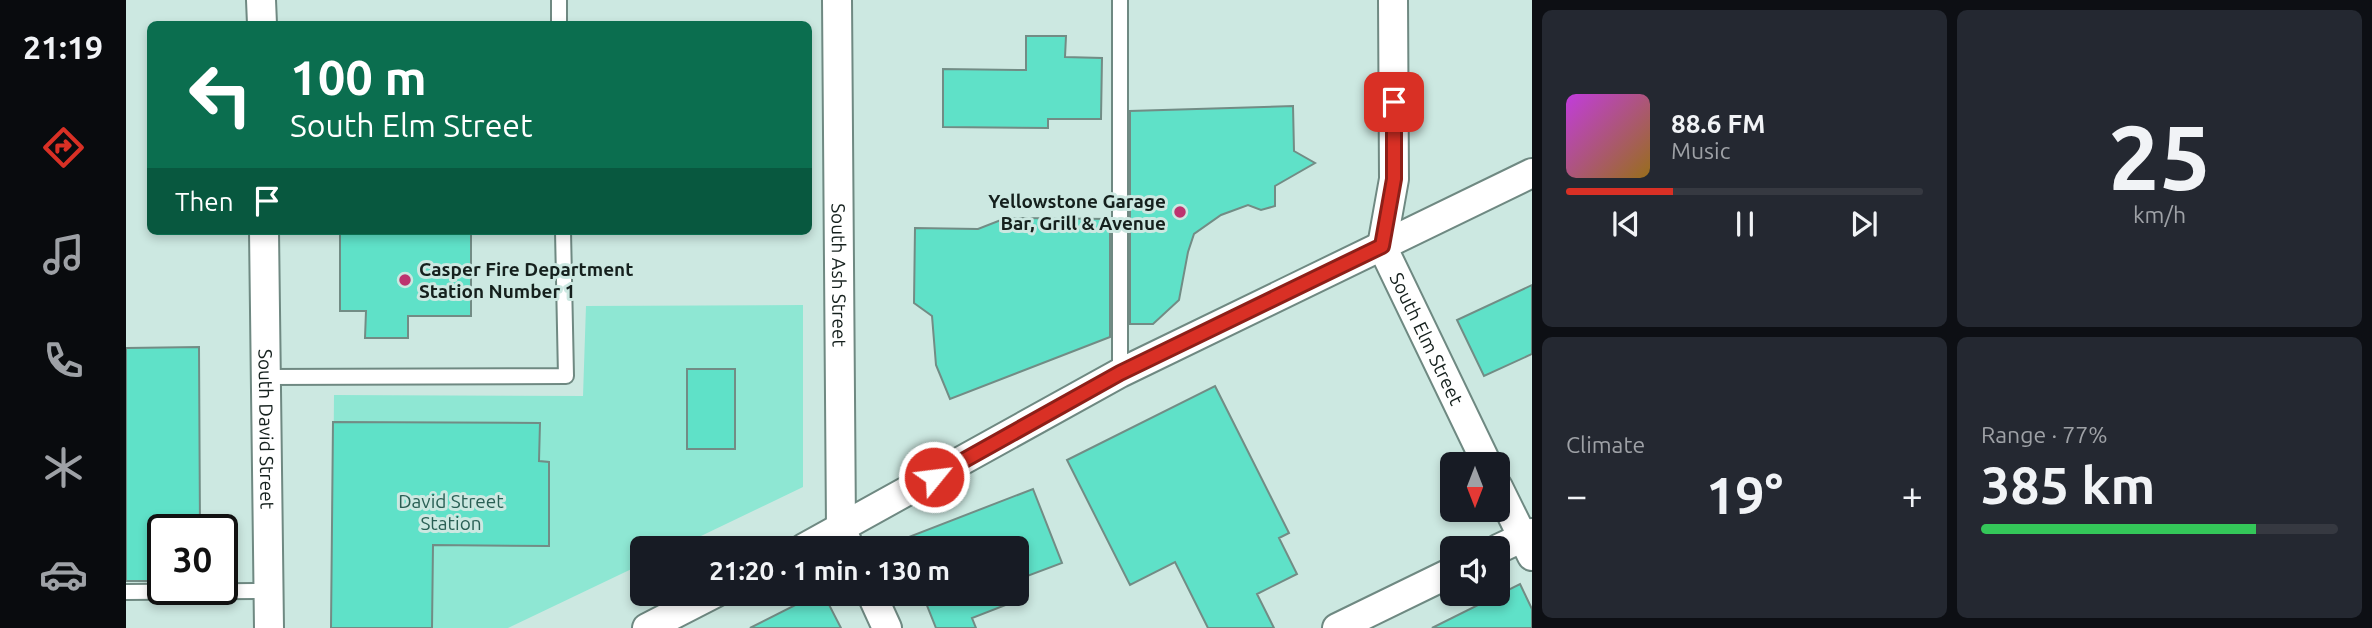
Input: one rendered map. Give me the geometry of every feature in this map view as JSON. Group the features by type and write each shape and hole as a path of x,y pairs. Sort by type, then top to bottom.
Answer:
{"street":[{"path":"261,0 262,21"},
{"name":"South Ash Street","path":"837,0 845,536"},
{"path":"1382,246 1394,179 1393,0"},
{"path":"848,536 1120,373 1532,173"},
{"name":"South David Street","path":"264,235 269,628"},
{"name":"South Elm Street","path":"1382,246 1481,452"},
{"path":"1510,517 1521,544"},
{"path":"1337,628 1440,578"},
{"path":"647,628 690,606"},
{"path":"877,606 887,628"}],"lane":[{"path":"559,0 559,21"},
{"path":"1120,0 1120,373"},
{"path":"266,377 566,376 563,235"},
{"path":"126,592 268,591"}],"green space":[{"name":"David Street Station","path":"803,305 803,487 701,536 630,536 630,570 508,628 332,628 334,395 583,396 586,306"}],"building":[{"path":"1026,36 1066,36 1065,57 1102,58 1101,119 1048,119 1048,128 943,127 943,69 1026,70"},
{"name":"Yellowstone Garage Bar, Grill & Avenue","path":"1293,106 1294,151 1315,163 1275,186 1275,206 1261,210 1248,205 1221,215 1194,234 1179,300 1153,324 1130,324 1130,111"},
{"path":"1006,218 1110,219 1110,337 950,399 936,365 932,316 914,303 915,228 978,229"},
{"name":"Casper Fire Department Station Number 1","path":"340,235 471,235 471,316 408,316 408,338 365,338 366,311 340,311"},
{"path":"1532,285 1532,354 1484,376 1457,320"},
{"path":"199,347 200,514 147,514 147,581 126,581 126,348"},
{"path":"687,369 735,369 735,449 687,449"},
{"path":"1215,386 1289,533 1279,538 1297,574 1257,594 1274,628 1208,628 1175,562 1130,585 1067,460"},
{"path":"333,422 540,423 539,461 549,462 549,546 433,545 432,628 331,628"},
{"path":"1033,489 1062,563 1029,575 1029,536 911,536"},
{"path":"1520,584 1532,609 1532,628 1432,628 1476,606 1510,606 1510,589"},
{"path":"793,606 830,606 841,628 750,628"},
{"path":"927,606 1003,606 972,618 976,628 936,628"}],"place":[{"name":"Yellowstone Garage Bar, Grill & Avenue","path":"1180,212"},
{"name":"Casper Fire Department Station Number 1","path":"405,280"}],"route":[{"path":"934,477 1120,373 1382,246 1394,179 1394,102"}]}
